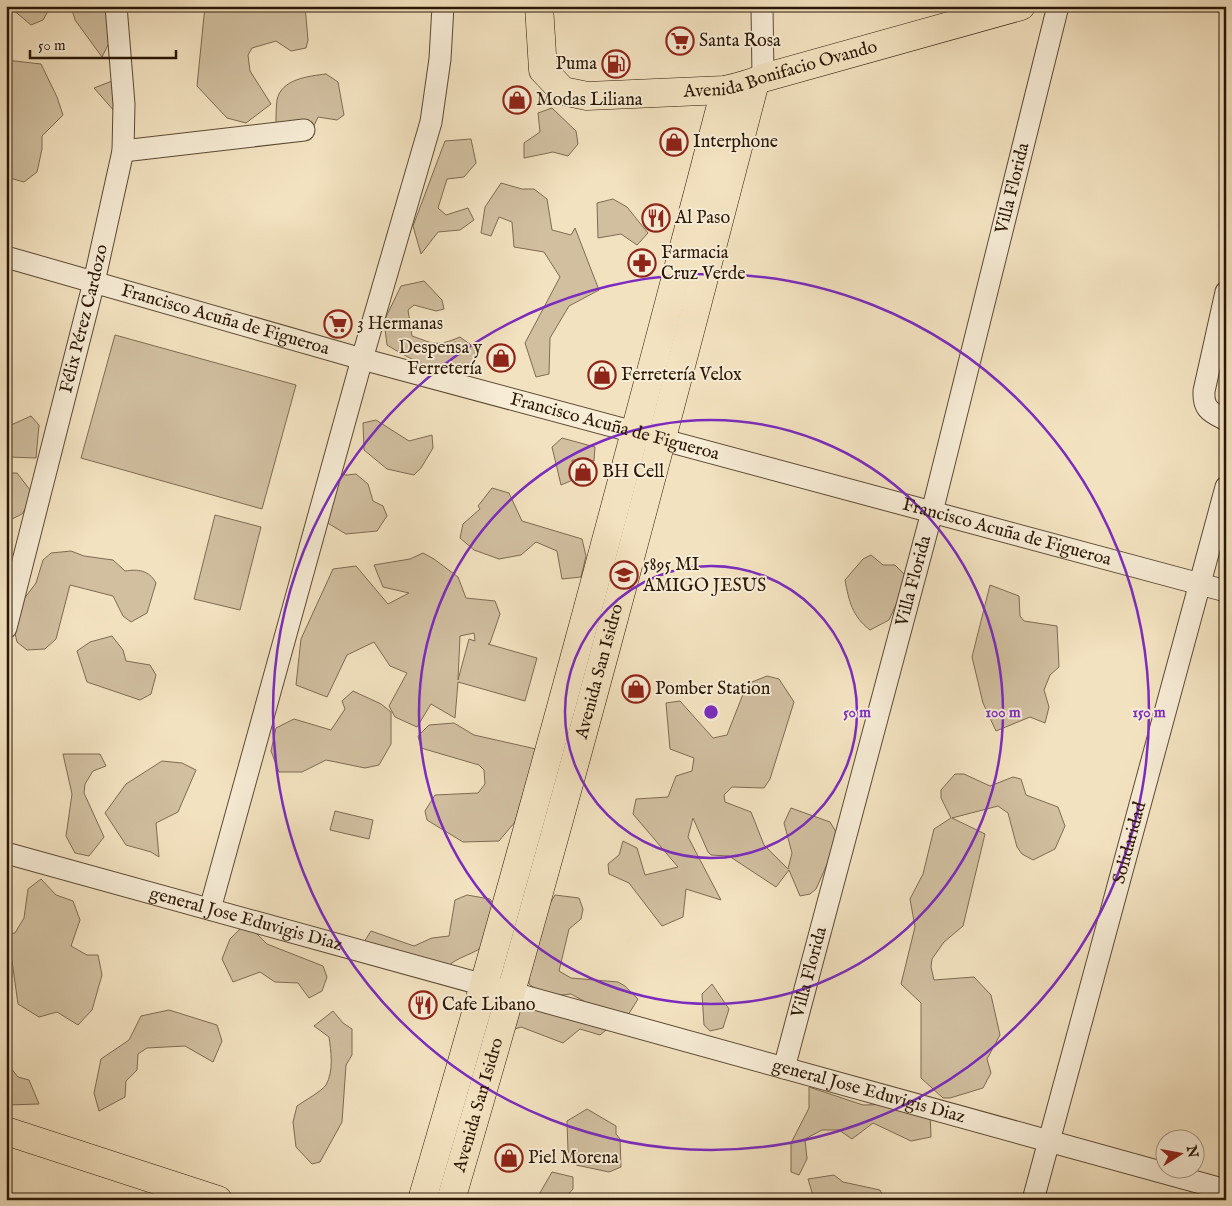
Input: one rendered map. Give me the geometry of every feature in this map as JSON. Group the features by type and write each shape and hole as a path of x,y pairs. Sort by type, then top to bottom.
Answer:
{"main road":[{"name":"Avenida Bonifacio Ovando","path":"540,6 542,70 563,91 587,96 724,90 1021,6"},
{"name":"Avenida San Isidro","path":"451,1200 512,992 759,80"},
{"name":"Avenida San Isidro","path":"422,1200 486,984 635,433 724,90"},
{"path":"6,1131 218,1200"}],"street":[{"name":"Félix Pérez Cardozo","path":"6,628 94,282 124,151 124,104 116,6"},
{"path":"210,909 362,360 431,122 440,59 444,6"},
{"path":"759,80 762,6"},
{"name":"Villa Florida","path":"784,1068 932,512 1058,6"},
{"path":"124,151 304,130"},
{"name":"Francisco Acuña de Figueroa","path":"6,257 362,360 1226,591"},
{"path":"1226,292 1204,400 1212,413 1226,420"},
{"name":"Solidaridad","path":"1033,1200 1226,487"},
{"name":"general Jose Eduvigis Diaz","path":"6,853 486,984 1226,1190"}],"shaded area":[{"path":"6,6 51,6 43,20 31,25 12,9 6,15"},
{"path":"71,6 111,6 115,31 102,57 75,20"},
{"path":"205,6 305,6 308,40 306,48 291,51 276,41 252,48 248,55 250,71 271,104 246,123 227,118 197,86"},
{"path":"6,60 41,64 57,97 63,115 42,136 42,149 37,172 24,182 6,177"},
{"path":"326,74 338,82 344,115 337,120 318,117 312,130 276,124 277,100 284,87 297,80"},
{"path":"112,81 122,120 94,88"},
{"path":"552,108 576,131 578,144 568,156 553,152 524,158 524,143 540,132 538,113"},
{"path":"471,139 476,163 464,177 447,179 438,208 446,215 468,208 474,220 460,230 438,232 421,254 413,226 445,141"},
{"path":"501,183 522,189 534,189 547,199 552,230 571,235 575,228 599,290 569,306 550,338 549,374 536,377 525,343 560,277 544,252 514,247 512,222 499,217 491,236 481,233 485,207"},
{"path":"613,199 627,207 648,233 637,245 621,234 598,238 597,203"},
{"path":"424,281 442,300 444,309 436,311 414,305 408,310 412,336 436,343 460,337 475,348 476,363 467,370 448,372 437,369 404,355 387,345 384,321 401,286"},
{"path":"115,335 296,385 262,509 81,458"},
{"path":"31,416 39,425 36,458 6,456 6,423 11,425"},
{"path":"376,420 409,441 432,435 433,448 421,468 414,475 387,469 364,450 363,423"},
{"path":"562,438 595,447 594,461 572,460 575,479 561,485 552,447"},
{"path":"324,472 347,475 356,474 368,484 373,501 383,506 387,516 377,531 346,534 316,516"},
{"path":"6,473 17,473 34,495 22,514 6,522"},
{"path":"492,488 509,493 522,521 582,539 586,556 581,577 562,579 557,551 536,542 521,555 499,559 474,550 460,538 463,524 480,509 478,506"},
{"path":"215,515 261,527 240,610 194,599"},
{"path":"71,551 84,556 113,560 125,571 139,570 150,575 156,583 147,613 131,622 123,616 113,596 70,585 56,639 45,649 27,650 17,642 11,616 36,583 43,560 51,553"},
{"path":"423,553 458,577 466,598 495,601 500,614 488,644 537,658 525,701 458,682 455,718 431,704 417,727 395,717 389,706 407,673 390,666 374,642 347,655 327,697 296,685 301,639 333,569 356,566 388,604 409,593 383,587 374,565 410,559","holes":["474,633 475,641 469,639 458,680 460,636"]},
{"path":"871,555 883,565 895,565 908,578 889,620 870,630 859,619 852,608 845,580 863,559"},
{"path":"990,585 1019,596 1020,616 1024,621 1057,626 1059,667 1050,675 1044,690 1049,707 1045,723 1030,717 996,731 983,703 972,657"},
{"path":"112,636 123,650 126,661 150,665 156,675 151,694 140,700 87,682 77,651 90,642"},
{"path":"767,676 779,679 794,702 770,779 764,788 732,787 724,795 725,802 751,812 764,845 788,869 792,853 784,823 791,808 830,822 839,837 816,889 810,894 800,896 789,870 776,887 729,856 711,855 693,818 688,837 721,900 686,889 683,917 662,926 629,883 609,874 608,864 619,855 623,841 637,848 645,875 678,867 633,814 636,799 668,797 676,776 692,771 694,758 670,749 666,703 680,701 713,738 727,735 747,684"},
{"path":"353,691 381,704 391,712 391,744 379,765 365,768 326,760 302,772 279,772 271,751 276,728 294,719 331,730 345,709 342,701"},
{"path":"454,723 474,735 536,749 515,822 499,841 463,842 427,820 425,811 435,795 478,793 485,784 484,770 479,765 421,748 418,736 429,725"},
{"path":"63,754 100,754 106,766 93,771 85,784 84,793 104,837 89,856 75,853 66,836 72,794"},
{"path":"162,761 182,763 196,770 178,812 156,823 159,857 151,852 126,845 105,813 126,784"},
{"path":"955,774 964,774 990,786 1013,777 1021,779 1026,795 1058,807 1065,826 1055,849 1033,860 1022,854 1017,847 1008,813 998,806 952,818 985,834 963,926 944,942 932,959 931,967 934,980 974,977 991,995 1000,1035 987,1059 991,1073 983,1088 950,1098 943,1098 921,1078 921,1003 901,984 915,927 910,899 923,874 934,829 951,818 941,798 941,790"},
{"path":"335,811 373,820 369,839 330,830"},
{"path":"41,879 56,895 73,901 80,920 71,946 87,955 98,955 102,975 92,1010 78,1025 57,1012 39,1017 18,1004 12,961 6,959 6,934 15,933 24,918 28,889"},
{"path":"467,895 490,899 500,913 493,933 487,943 446,968 364,942 371,931 414,946 432,938 449,936 455,900"},
{"path":"555,895 579,898 583,909 581,919 569,929 559,971 571,978 618,982 625,986 638,999 628,1015 602,1011 571,994 551,996 543,994 529,984 529,939"},
{"path":"246,923 267,944 323,966 327,977 322,991 309,998 298,983 275,982 260,972 233,982 222,959 230,939"},
{"path":"712,984 729,1009 723,1028 710,1031 704,1025 702,994"},
{"path":"517,1000 606,1030 600,1035 580,1029 563,1043 521,1027 503,1033"},
{"path":"169,1010 217,1025 222,1041 213,1062 185,1046 147,1048 138,1054 137,1070 126,1081 125,1097 99,1111 94,1093 101,1059 129,1040 141,1016"},
{"path":"333,1011 343,1023 352,1029 352,1055 346,1065 342,1122 320,1162 312,1164 296,1147 293,1122 297,1106 321,1090 329,1079 331,1061 329,1037 314,1026"},
{"path":"6,1062 18,1077 29,1080 39,1104 6,1105"},
{"path":"809,1087 863,1105 895,1104 930,1114 931,1137 911,1141 873,1123 852,1139 839,1130 822,1130 805,1139 807,1159 799,1175 791,1172 791,1143 809,1108"},
{"path":"587,1109 616,1126 616,1134 620,1139 621,1167 609,1172 576,1165 568,1151 567,1121"},
{"path":"552,1172 573,1177 573,1189 563,1200 539,1200 537,1198"},
{"path":"834,1175 843,1182 880,1190 885,1200 814,1199 808,1179"}],"place":[{"name":"Santa Rosa","path":"680,41"},
{"name":"Puma","path":"616,64"},
{"name":"Modas Liliana","path":"517,100"},
{"name":"Interphone","path":"674,142"},
{"name":"Al Paso","path":"656,218"},
{"name":"Farmacia Cruz Verde","path":"642,263"},
{"name":"3 Hermanas","path":"338,324"},
{"name":"Despensa y Ferretería","path":"501,358"},
{"name":"Ferretería Velox","path":"602,375"},
{"name":"BH Cell","path":"583,472"},
{"name":"5895 MI AMIGO JESUS","path":"624,575"},
{"name":"Pomber Station","path":"636,689"},
{"name":"Cafe Libano","path":"423,1005"},
{"name":"Piel Morena","path":"509,1158"}]}
